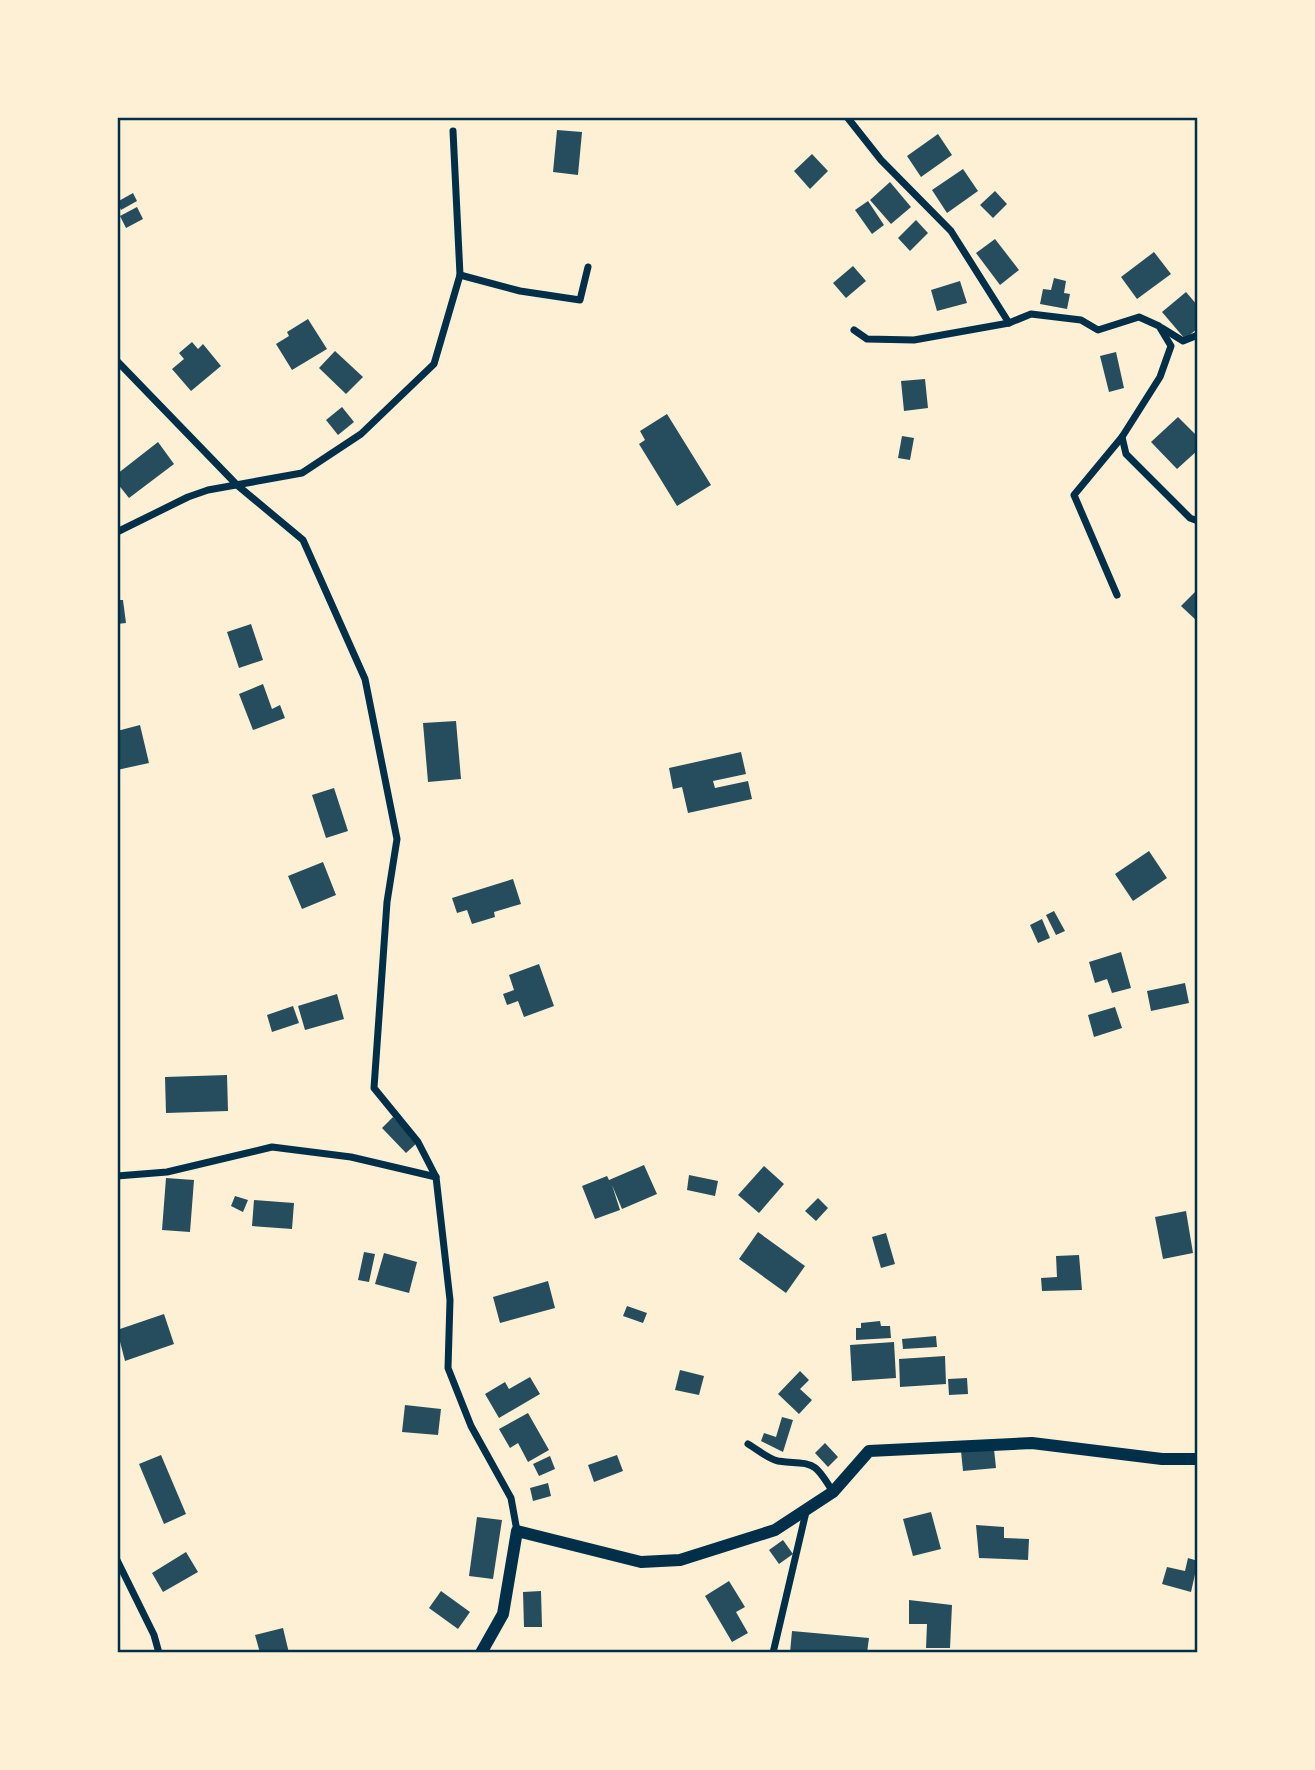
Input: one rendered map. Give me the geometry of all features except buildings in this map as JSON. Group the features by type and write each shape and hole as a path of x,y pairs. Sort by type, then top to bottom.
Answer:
{"street":[{"path":"847,117 881,160 951,231 1009,323"},
{"path":"117,532 188,497 302,473 370,425 434,364 460,275 453,131"},
{"path":"460,275 520,290 580,300 588,267"},
{"path":"854,330 867,339 914,340 1009,323 1031,314 1081,320 1098,330 1139,317 1183,341 1198,335"},
{"path":"1116,595 1074,495 1122,437 1160,377 1171,346 1159,326"},
{"path":"117,361 237,485 303,540 365,679 397,839 387,902 374,1088 418,1142 436,1178 450,1300 448,1368 471,1426 511,1498 517,1531 502,1614 481,1653"},
{"path":"1122,437 1126,454 1190,517 1198,521"},
{"path":"117,1176 167,1172 271,1147 351,1157 436,1178"},
{"path":"517,1531 641,1562 680,1560 775,1530 834,1492 869,1451 1032,1443 1162,1459 1198,1459"},
{"path":"748,1444 775,1460 810,1462 823,1474 834,1492"},
{"path":"773,1653 806,1512"},
{"path":"117,1560 154,1635 159,1653"}]}
